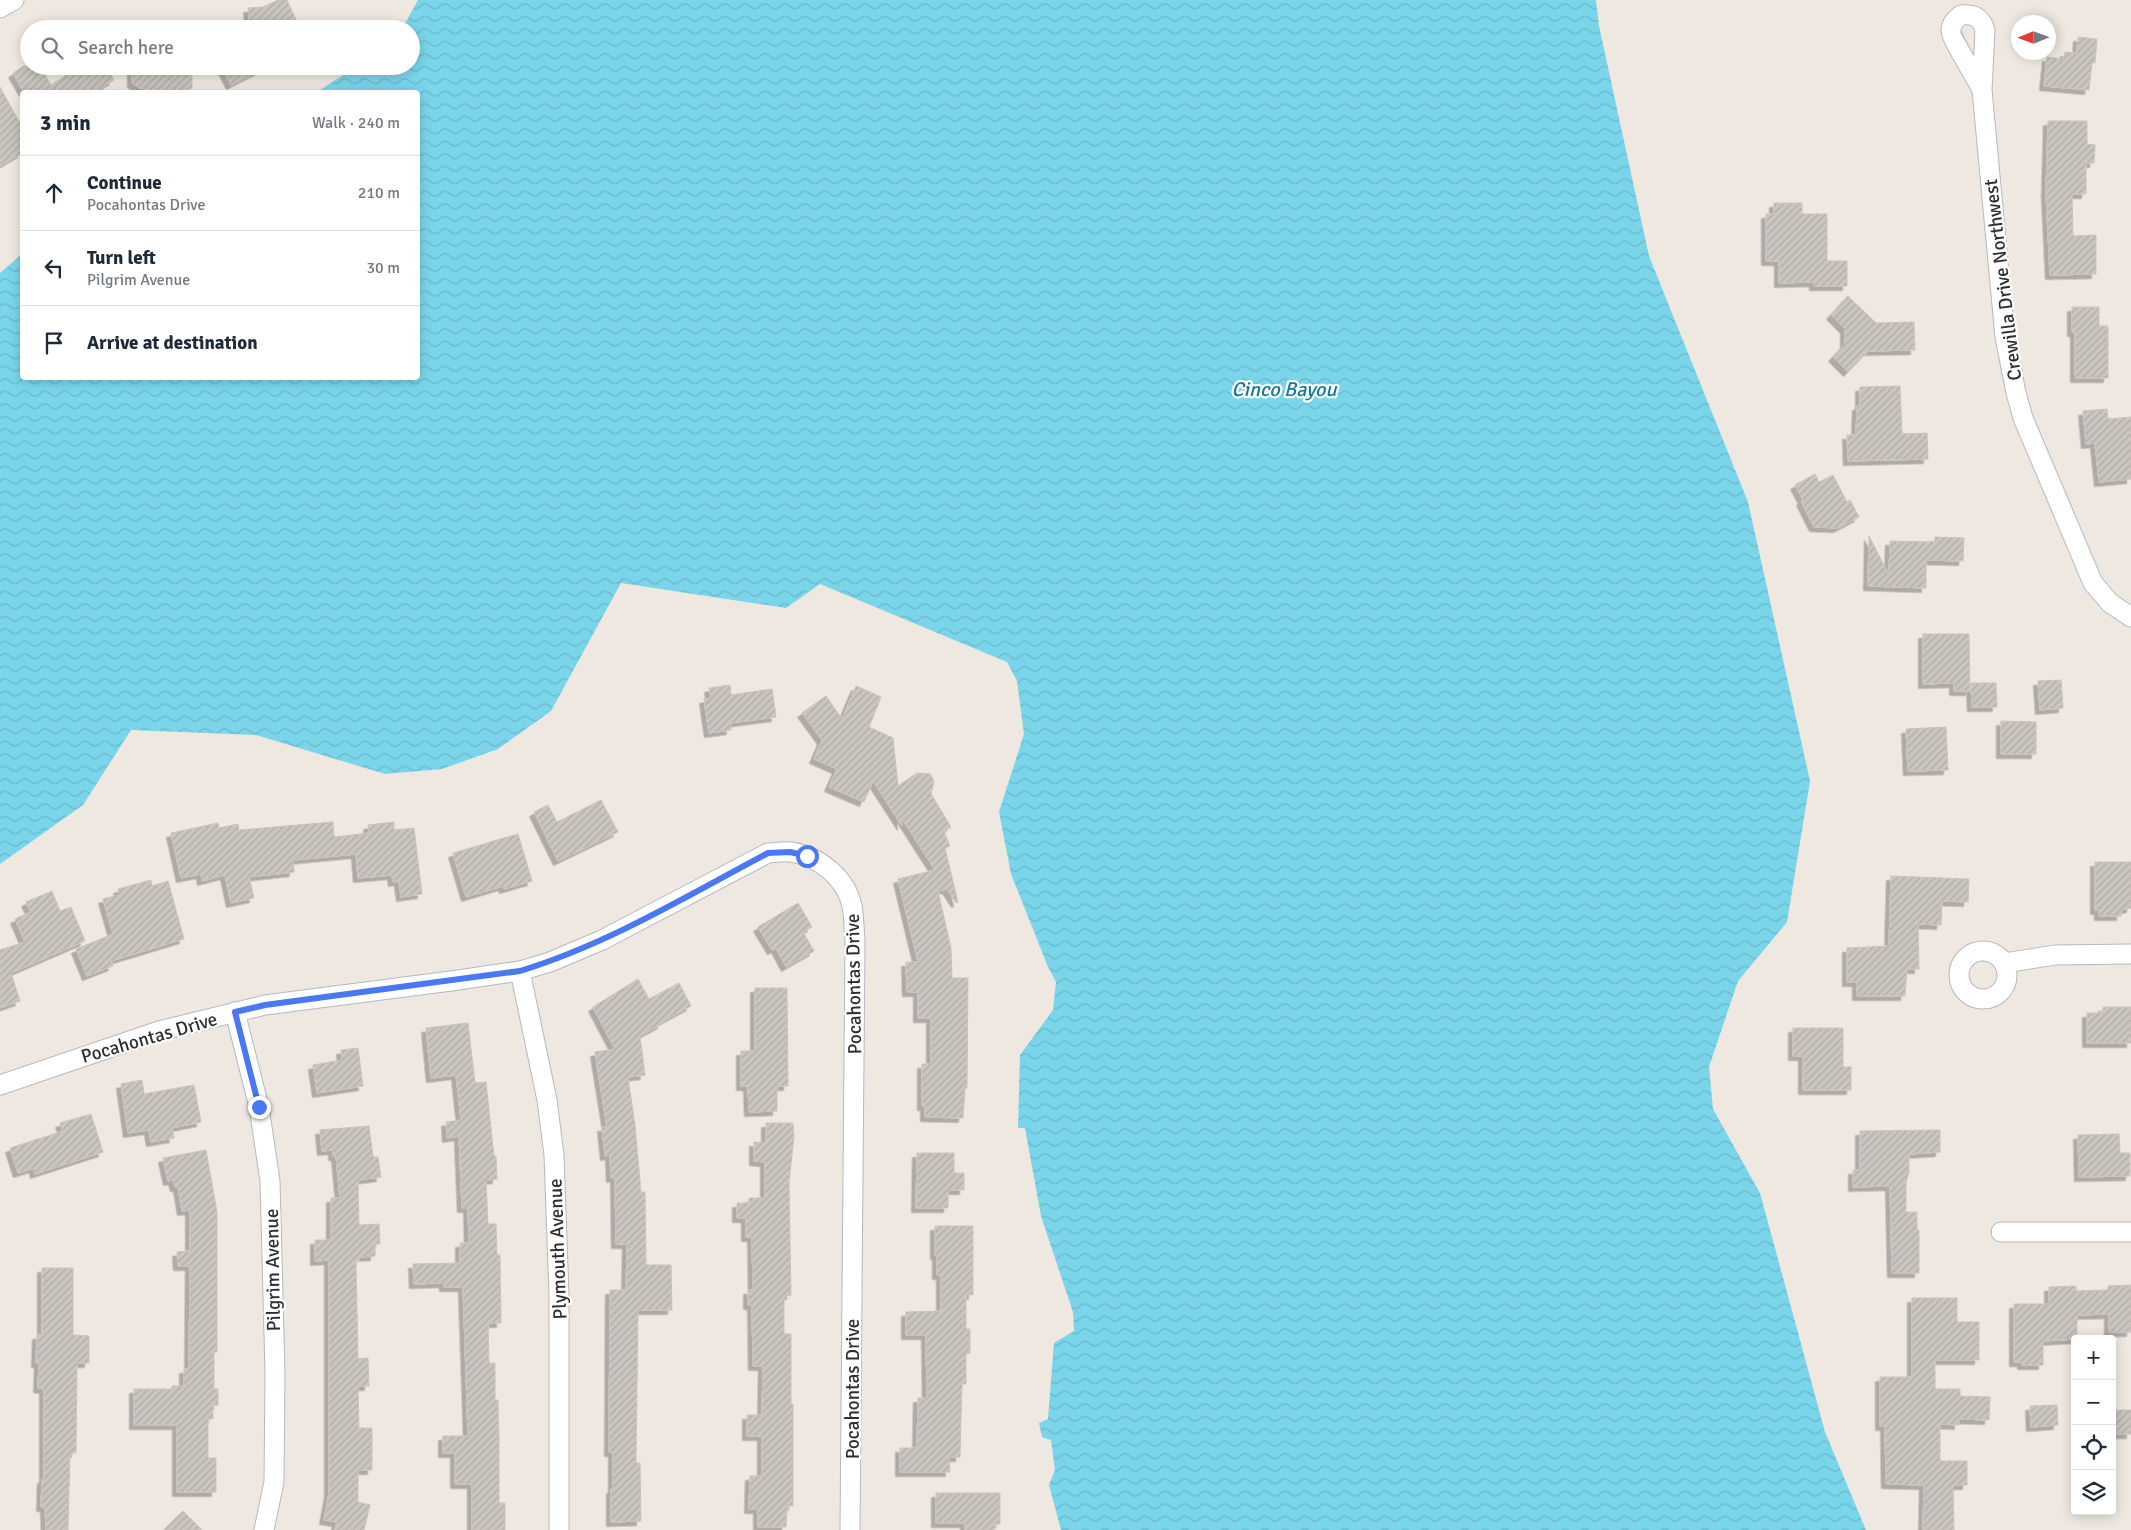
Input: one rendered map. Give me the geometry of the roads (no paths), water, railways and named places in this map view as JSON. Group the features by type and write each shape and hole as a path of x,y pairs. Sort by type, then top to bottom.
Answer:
{"street":[{"path":"0,8 14,0"},
{"name":"Crewilla Drive Northwest","path":"1982,90 1972,68 1953,39 1950,31 1954,20 1975,8 1985,30 1982,90 2005,337 2016,393 2023,418 2093,583 2110,603 2131,617"},
{"name":"Pocahontas Drive","path":"0,1085 159,1031 265,1005 520,971 550,962 602,940 768,853 790,852 807,856 823,864 838,877 846,890 852,906 854,941 850,1530"},
{"path":"2004,963 2055,954 2131,954"},
{"name":"Plymouth Avenue","path":"520,971 547,1100 554,1155 559,1295 559,1530"},
{"name":"Pilgrim Avenue","path":"235,1012 259,1107 270,1181 275,1373 274,1482 264,1530"},
{"path":"2001,1232 2131,1232"}],"water":[{"name":"Cinco Bayou","path":"418,0 1596,0 1599,26 1649,256 1748,502 1810,781 1787,922 1738,981 1709,1067 1713,1109 1760,1193 1825,1432 1866,1530 1061,1530 1049,1485 1055,1470 1051,1440 1042,1437 1039,1423 1048,1419 1054,1343 1074,1331 1073,1312 1041,1216 1025,1128 1018,1128 1020,1055 1053,1010 1056,982 1048,967 1011,874 999,812 1024,734 1017,681 1007,662 820,584 786,608 621,583 551,711 498,749 442,769 385,774 256,735 131,730 83,805 0,864 0,273 20,256 20,380 420,380 420,90 320,90 343,75 420,75 420,20 407,20"}]}
